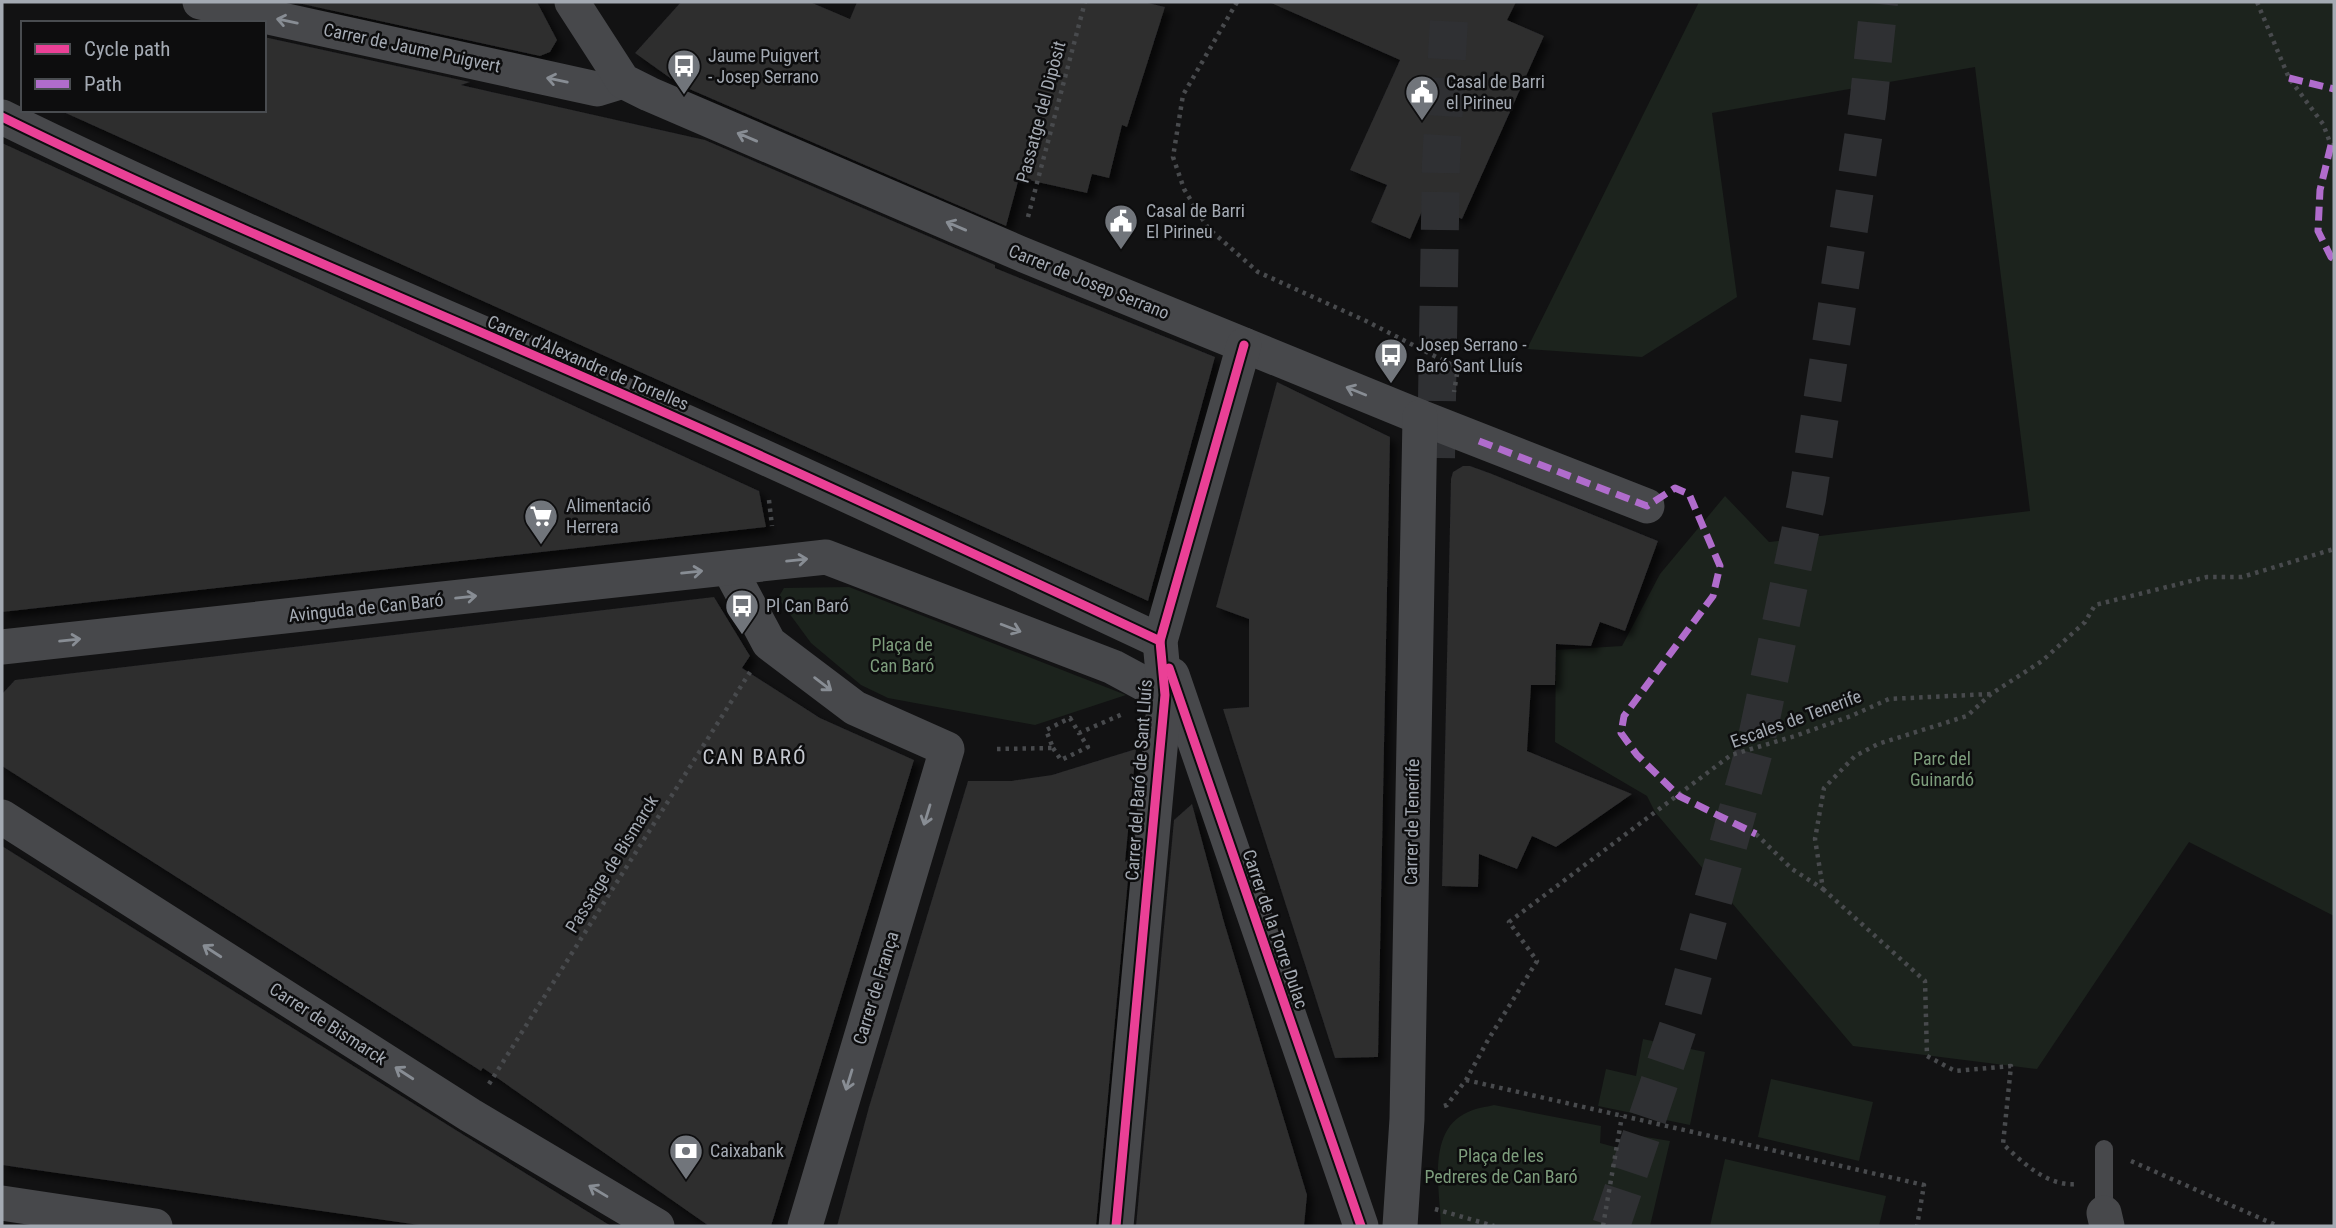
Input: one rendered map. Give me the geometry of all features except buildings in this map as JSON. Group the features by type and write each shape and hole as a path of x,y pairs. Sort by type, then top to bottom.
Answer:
{"street":[{"name":"Carrer de Jaume Puigvert","path":"200,2 597,89 623,81"},
{"path":"572,2 623,81"},
{"name":"Carrer de Josep Serrano","path":"623,81 1019,253 1420,417 1647,506"},
{"name":"Carrer d'Alexandre de Torrelles","path":"2,117 362,282 678,418 888,513 1160,642"},
{"name":"Carrer del Baró de Sant Lluís","path":"1116,1226 1165,695 1160,642 1244,345"},
{"name":"Carrer de Tenerife","path":"1412,1210 1407,1119 1420,417"},
{"path":"729,568 825,557 1113,667 1165,695"},
{"name":"Avinguda de Can Baró","path":"2,647 729,568"},
{"name":"Carrer de França","path":"729,568 769,643 855,708 947,750 805,1226"},
{"name":"Carrer de la Torre Dulac","path":"1160,642 1357,1215 1412,1210"},
{"name":"Carrer de Bismarck","path":"2,817 470,1115 657,1226"},
{"path":"2,1203 155,1226"}],"lane":[{"path":"2105,1149 2105,1220"}],"path":[{"path":"1237,2 1183,95 1173,157 1184,189 1208,228 1258,272 1366,321 1458,368 1453,399"},
{"path":"2257,2 2289,78 2323,124 2331,145 2334,146"},
{"path":"1823,889 1815,839 1824,788 1856,756 1878,744 1967,716 1991,694 2042,661 2085,622 2095,605 2207,577 2242,577 2334,549"},
{"path":"1079,733 1126,713"},
{"path":"1070,718 1087,747 1061,760 1053,748 1046,730 1070,718"},
{"path":"996,749 1053,748"},
{"path":"1756,834 1793,869 1823,889 1925,981 1927,1056 1955,1071 2011,1066 2003,1144 2030,1169 2064,1185 2089,1182 2105,1149 2277,1226"},
{"path":"1466,1080 1924,1185 1917,1226"},
{"path":"1603,1226 1622,1116"},
{"path":"1412,1210 1494,1226"}],"green space":[{"name":"Parc del Guinardó","path":"1699,2 2334,2 2334,916 2189,842 2037,1069 1853,1046 1655,812 1647,796 1555,742 1556,650 1622,646 1660,574 1725,496 1769,542 2030,511 1975,67 1712,113 1737,297 1642,357 1527,349"},
{"name":"Plaça de Can Baró","path":"849,587 1126,695 1035,725 888,698 861,685 811,643 778,598 784,588"},
{"path":"1643,1039 1705,1052 1690,1125 1598,1106 1606,1069 1636,1076"},
{"path":"1771,1079 1873,1102 1859,1161 1758,1137"},
{"name":"Plaça de les Pedreres de Can Baró","path":"1494,1105 1601,1126 1600,1143 1622,1149 1628,1134 1670,1141 1650,1226 1441,1226 1438,1163 1446,1132 1468,1112"},
{"path":"1725,1159 1886,1196 1879,1226 1710,1226"}],"tunnel":[{"path":"1436,458 1441,162 1450,2"},
{"path":"1611,1226 1681,1018 1755,747 1807,499 1868,106 1879,2"}],"marked path":[{"path":"2289,78 2334,89"},
{"path":"2331,145 2320,190 2318,231 2334,259"},
{"path":"1479,441 1647,506 1675,488 1689,494 1720,566 1713,596 1624,716 1621,733 1637,755 1679,796 1756,834"}],"cycle path":[{"path":"2,117 254,234 740,446 1160,641"},
{"path":"1116,1226 1165,695 1160,641 1244,345"},
{"path":"1169,668 1361,1226"}],"place":[{"name":"Jaume Puigvert - Josep Serrano","path":"684,96"},
{"name":"Casal de Barri el Pirineu","path":"1422,122"},
{"name":"Casal de Barri El Pirineu","path":"1121,251"},
{"name":"Josep Serrano - Baró Sant Lluís","path":"1391,385"},
{"name":"Alimentació Herrera","path":"541,546"},
{"name":"Pl Can Baró","path":"742,636"},
{"name":"Caixabank","path":"686,1181"}],"district":[{"name":"CAN BARÓ","path":"755,757"}]}
